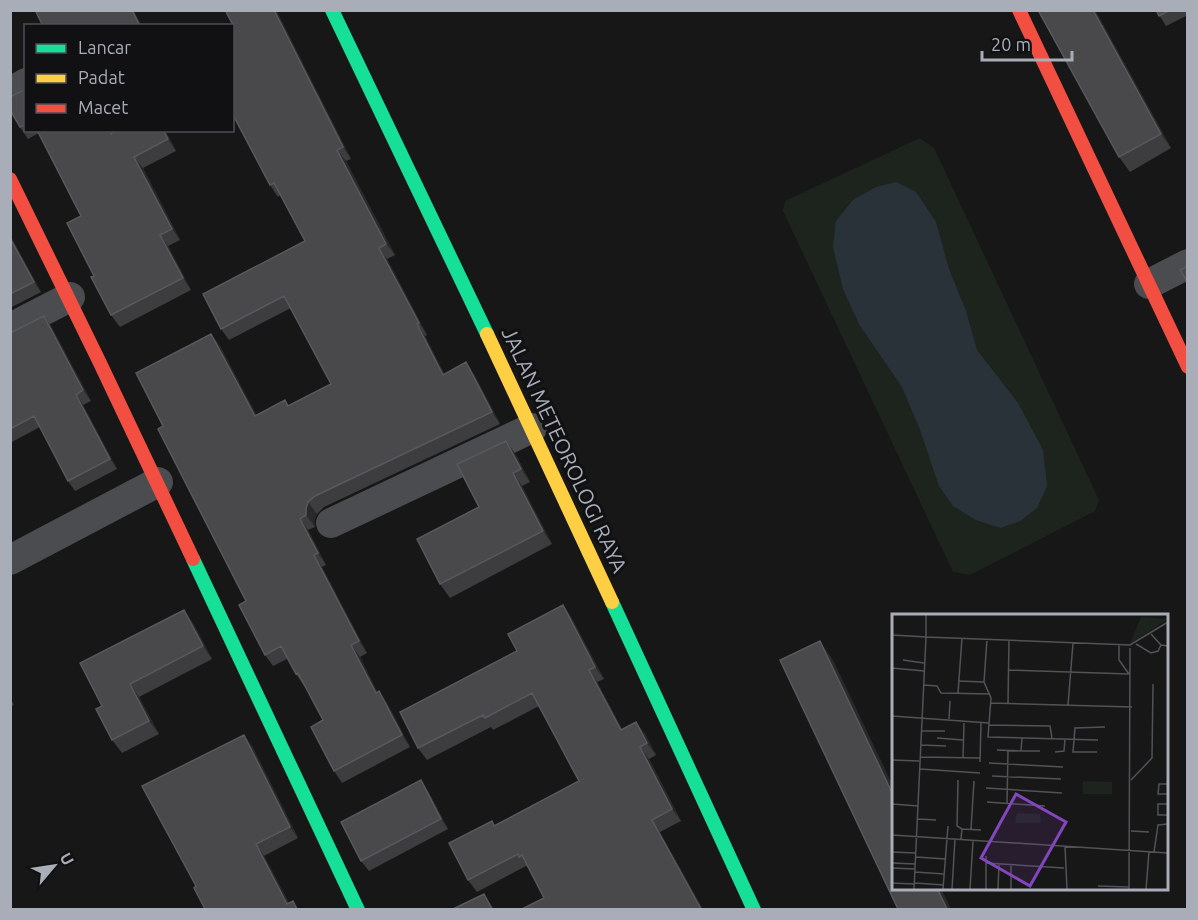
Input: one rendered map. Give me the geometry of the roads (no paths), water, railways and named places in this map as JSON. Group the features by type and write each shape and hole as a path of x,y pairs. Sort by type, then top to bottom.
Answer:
{"street":[{"name":"JALAN METEOROLOGI RAYA","path":"332,10 532,428 754,909"},
{"path":"1019,10 1188,367"},
{"path":"10,92 24,84"},
{"path":"10,179 159,482 358,909"},
{"path":"1149,284 1188,264"},
{"path":"10,328 70,297"},
{"path":"331,523 532,428"},
{"path":"10,560 159,482"}]}
